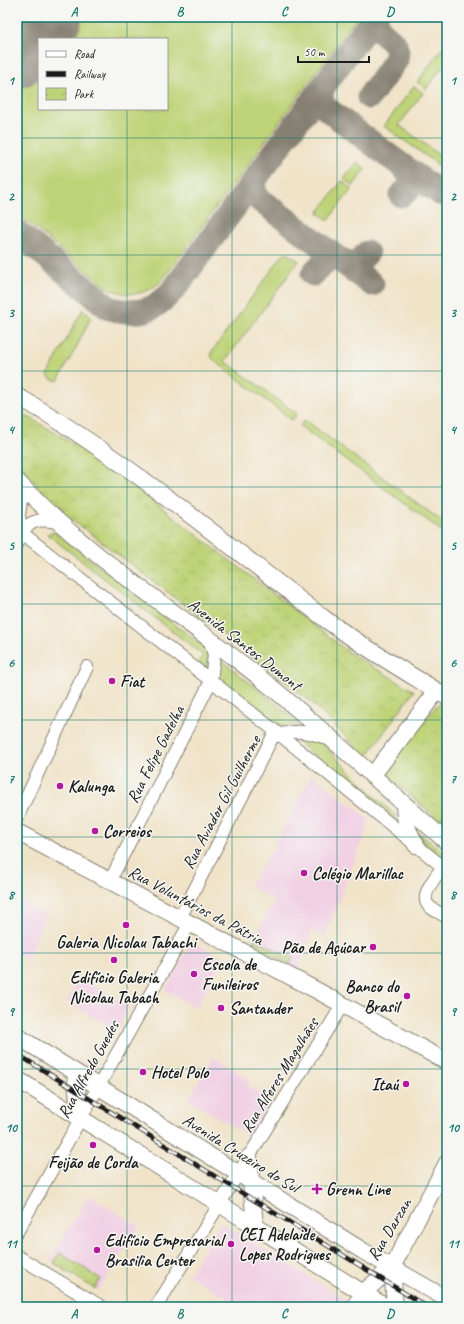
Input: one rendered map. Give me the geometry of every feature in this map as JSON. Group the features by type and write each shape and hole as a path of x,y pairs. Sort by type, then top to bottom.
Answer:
{"main road":[{"path":"17,396 116,459 357,641 442,694 372,776"},
{"name":"Avenida Santos Dumont","path":"20,484 60,523 270,686 447,842"},
{"path":"404,805 404,821 416,845"},
{"name":"Rua Voluntários da Pátria","path":"17,832 185,920 340,1009 357,1012 447,1062"},
{"name":"Avenida Cruzeiro do Sul","path":"17,1036 246,1178 447,1299"},
{"path":"75,1072 80,1118"},
{"path":"17,1079 386,1307"},
{"path":"249,1157 246,1178 255,1226"},
{"name":"Rua Darzan","path":"354,1307 363,1293 392,1267 447,1163"},
{"path":"392,1267 394,1307"}],"street":[{"path":"18,535 20,484"},
{"path":"18,535 25,527 35,522 51,521 60,523"},
{"path":"18,535 280,734 416,845 445,864 427,890 425,899 427,904 433,909 447,916"},
{"name":"Rua Felipe Gadelha","path":"110,881 211,681 214,655 208,638"},
{"path":"17,818 87,666"},
{"name":"Rua Aviador Gil Guilherme","path":"185,920 272,738 280,734 295,731 313,733 335,742"},
{"name":"Rua Alfredo Guedes","path":"17,1232 98,1086 185,920"},
{"name":"Rua Alferes Magalhães","path":"249,1157 340,1009"},
{"path":"156,1307 219,1204 246,1178"},
{"path":"17,1256 102,1307"}],"shaded area":[{"name":"Colégio Marillac","path":"312,774 370,820 325,937 312,931 298,969 251,945 274,901 249,886 271,852"},
{"path":"17,900 27,904 26,906 46,913 28,960 17,954"},
{"name":"Escola de Funileiros","path":"195,943 223,958 196,1008 165,990 190,945"},
{"path":"79,978 130,1006 117,1030 66,1002"},
{"path":"214,1057 251,1080 247,1086 271,1101 249,1136 188,1099"},
{"path":"89,1195 139,1226 99,1290 50,1260"},
{"name":"CEI Adelaide Lopes Rodrigues","path":"221,1223 346,1300 342,1307 241,1307 188,1275"}],"green space":[{"path":"50,17 357,17 163,279 157,285 136,294 122,293 106,287 17,213 17,56"},
{"path":"447,42 447,61 426,89 417,82"},
{"path":"414,86 423,93 399,125 447,161 447,171 384,126"},
{"path":"357,162 366,169 353,186 344,179"},
{"path":"342,181 352,189 328,220 318,213"},
{"path":"285,252 299,261 225,361 297,414 292,420 216,362 212,358 211,353"},
{"path":"83,309 91,317 58,381 51,379 48,375 50,370"},
{"path":"17,410 100,460 351,654 414,691 366,757 309,700 65,514 17,465"},
{"path":"305,420 447,525 447,535 300,426"},
{"path":"54,532 208,650 208,669 198,663 203,655 47,534"},
{"path":"220,659 303,726 279,725 219,678"},
{"path":"440,704 447,708 447,827 389,777 386,769 436,706"},
{"path":"292,737 319,740 376,798 396,816 399,823"},
{"path":"411,827 445,854 445,856 442,858 413,835"},
{"path":"254,939 293,958 290,964 251,945"},
{"path":"60,1253 101,1279 95,1289 54,1263"}],"taxiway":[{"path":"17,232 109,308 131,312 148,309 156,305 163,300 178,284 374,17"},
{"path":"369,97 396,60 397,52 395,45 380,30 376,22 376,17"},
{"path":"323,87 321,99 327,109 440,193"},
{"path":"401,195 411,186 411,180 404,168"},
{"path":"258,175 254,185 254,191 260,200 372,284"},
{"path":"313,274 329,258 330,255 328,251"},
{"path":"339,259 350,264 357,263 367,253"}],"runway":[{"path":"17,56 50,17"}],"railway":[{"path":"17,1054 427,1307"}],"place":[{"name":"Fiat","path":"112,681"},
{"name":"Kalunga","path":"60,786"},
{"name":"Correios","path":"95,831"},
{"name":"Colégio Marillac","path":"304,873"},
{"name":"Galeria Nicolau Tabachi","path":"126,925"},
{"name":"Pão de Açúcar","path":"373,947"},
{"name":"Edifício Galeria Nicolau Tabach","path":"114,960"},
{"name":"Escola de Funileiros","path":"194,974"},
{"name":"Banco do Brasil","path":"407,996"},
{"name":"Santander","path":"221,1008"},
{"name":"Hotel Polo","path":"143,1072"},
{"name":"Itaú","path":"406,1084"},
{"name":"Feijão de Corda","path":"93,1145"},
{"name":"Grenn Line","path":"317,1189"},
{"name":"CEI Adelaide Lopes Rodrigues","path":"231,1244"},
{"name":"Edifício Empresarial Brasilia Center","path":"97,1250"}]}
